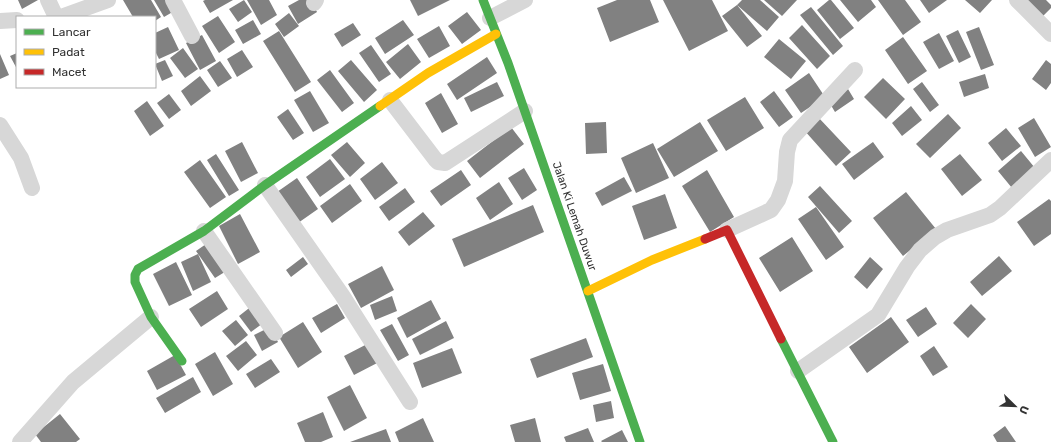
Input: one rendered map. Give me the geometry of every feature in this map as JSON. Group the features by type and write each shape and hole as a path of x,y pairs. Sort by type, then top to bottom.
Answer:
{"street":[{"path":"48,0 56,16"},
{"path":"64,16 108,0"},
{"path":"173,0 192,36"},
{"name":"Jalan Ki Lemah Duwur","path":"483,0 525,111 640,442"},
{"path":"490,18 525,0"},
{"path":"1017,0 1051,34"},
{"path":"0,21 16,20"},
{"path":"182,361 151,317 135,282 136,271 204,231 265,185 428,74 496,34"},
{"path":"588,291 652,260 727,230 771,210 778,200 785,181 787,152 790,140 855,70"},
{"path":"390,100 435,159 441,163 445,163 525,111"},
{"path":"0,125 21,158 32,188"},
{"path":"798,371 878,315 907,266 920,250 935,237 947,230 990,215 1000,208 1051,160"},
{"path":"265,185 342,295 410,402"},
{"path":"727,230 833,442"},
{"path":"204,231 275,333"},
{"path":"20,442 73,382 151,317"}],"building":[{"path":"18,0 38,0 22,9"},
{"path":"123,0 151,0 161,17 156,20 156,16 132,16"},
{"path":"154,0 170,0 176,10 164,17"},
{"path":"233,0 210,13 203,1"},
{"path":"244,0 252,12 238,22 229,9"},
{"path":"247,0 269,0 277,15 261,25"},
{"path":"299,0 311,0 317,12 298,24 288,6"},
{"path":"410,0 450,0 418,16"},
{"path":"617,0 650,0 659,22 610,42 597,8"},
{"path":"663,0 712,0 728,31 689,51"},
{"path":"742,0 760,0 779,17 767,31 737,5"},
{"path":"764,0 797,0 782,16"},
{"path":"831,0 854,28 840,39 817,10"},
{"path":"840,0 871,0 876,7 858,22"},
{"path":"878,0 905,0 921,22 903,35"},
{"path":"920,0 947,0 929,13"},
{"path":"965,0 992,0 980,13"},
{"path":"1022,0 1046,0 1051,5 1051,8 1039,20"},
{"path":"737,5 762,36 747,47 722,16"},
{"path":"811,7 843,46 833,55 800,15"},
{"path":"467,12 481,30 462,44 448,26"},
{"path":"289,13 299,26 284,37 275,24"},
{"path":"218,16 235,42 219,53 202,26"},
{"path":"253,20 261,34 243,44 235,30"},
{"path":"403,20 414,35 385,54 375,38"},
{"path":"353,23 361,35 342,47 334,34"},
{"path":"802,25 830,56 817,69 789,38"},
{"path":"439,26 450,46 429,58 417,39"},
{"path":"168,27 179,50 159,59 156,53 156,33"},
{"path":"979,27 994,65 981,70 966,32"},
{"path":"958,30 971,57 959,63 946,36"},
{"path":"279,31 311,82 295,92 263,41"},
{"path":"939,33 954,61 939,69 923,42"},
{"path":"202,35 216,61 200,70 186,43"},
{"path":"903,37 927,71 908,84 885,50"},
{"path":"779,39 806,61 791,79 764,57"},
{"path":"408,44 421,62 400,79 386,62"},
{"path":"371,45 391,74 379,82 359,53"},
{"path":"183,48 198,69 185,78 170,58"},
{"path":"242,50 253,67 237,77 227,59"},
{"path":"16,53 16,67 10,56"},
{"path":"0,54 9,75 0,79"},
{"path":"487,57 497,73 457,100 447,84"},
{"path":"165,60 173,76 162,81 156,64"},
{"path":"351,60 377,90 364,102 338,71"},
{"path":"1046,60 1051,64 1051,83 1046,90 1032,79"},
{"path":"220,61 232,78 218,87 207,70"},
{"path":"330,70 354,103 342,112 317,80"},
{"path":"809,73 825,97 801,113 785,90"},
{"path":"985,74 989,88 964,97 959,82"},
{"path":"200,76 211,91 191,106 181,91"},
{"path":"883,78 905,99 886,119 864,97"},
{"path":"497,82 504,96 471,112 464,98"},
{"path":"922,82 939,105 930,112 913,89"},
{"path":"848,89 854,99 835,112 829,102"},
{"path":"310,91 329,123 313,132 294,100"},
{"path":"774,91 793,117 779,127 760,102"},
{"path":"441,93 458,124 442,133 425,103"},
{"path":"169,94 181,110 169,119 157,103"},
{"path":"745,97 764,128 726,151 707,120"},
{"path":"147,101 164,126 150,136 134,111"},
{"path":"911,106 922,120 902,136 892,123"},
{"path":"288,109 304,133 293,140 277,117"},
{"path":"948,114 961,128 930,158 916,144"},
{"path":"818,117 851,152 836,166 804,130"},
{"path":"1034,118 1051,147 1035,157 1018,128"},
{"path":"606,122 607,153 586,154 585,123"},
{"path":"700,122 718,151 674,177 657,149"},
{"path":"511,127 524,144 480,178 467,161"},
{"path":"1006,128 1021,146 1002,161 988,143"},
{"path":"242,142 258,173 241,182 225,151"},
{"path":"347,142 365,163 350,177 331,155"},
{"path":"873,142 884,157 854,180 842,164"},
{"path":"653,143 669,178 636,193 621,158"},
{"path":"1021,151 1035,168 1012,188 998,171"},
{"path":"216,154 239,190 229,196 207,160"},
{"path":"960,154 982,180 962,196 941,169"},
{"path":"330,159 345,179 320,197 306,177"},
{"path":"200,160 226,197 210,208 184,172"},
{"path":"382,162 398,183 375,200 360,179"},
{"path":"524,168 537,190 522,200 508,178"},
{"path":"461,170 471,185 441,206 430,191"},
{"path":"707,170 734,217 710,232 682,186"},
{"path":"624,177 632,191 602,206 595,193"},
{"path":"297,178 318,209 298,223 277,192"},
{"path":"499,182 513,204 490,220 476,198"},
{"path":"350,184 362,201 332,223 320,206"},
{"path":"820,186 852,221 839,233 808,197"},
{"path":"405,188 415,202 389,221 379,207"},
{"path":"906,192 936,229 903,256 873,218"},
{"path":"665,194 677,228 644,240 632,206"},
{"path":"1049,199 1051,201 1051,234 1034,246 1017,222"},
{"path":"533,205 544,232 464,267 452,239"},
{"path":"816,207 844,247 826,260 798,219"},
{"path":"423,212 435,226 409,246 398,232"},
{"path":"240,214 260,252 238,264 219,226"},
{"path":"792,237 813,271 780,292 759,258"},
{"path":"209,242 228,270 215,278 196,251"},
{"path":"198,254 211,282 193,291 181,262"},
{"path":"999,256 1012,271 982,296 970,282"},
{"path":"303,257 308,264 291,277 286,270"},
{"path":"870,257 883,269 867,289 854,277"},
{"path":"176,262 192,295 169,306 153,274"},
{"path":"382,266 394,290 361,308 348,284"},
{"path":"217,291 228,309 201,327 189,309"},
{"path":"392,296 397,311 375,320 370,305"},
{"path":"431,300 441,319 407,338 397,318"},
{"path":"337,304 345,318 321,333 312,318"},
{"path":"971,304 986,319 968,338 953,323"},
{"path":"253,305 266,321 251,332 239,316"},
{"path":"926,307 937,324 918,337 906,320"},
{"path":"891,317 909,342 867,373 849,347"},
{"path":"236,320 248,335 235,346 222,331"},
{"path":"446,321 454,338 420,355 412,339"},
{"path":"303,322 322,352 298,368 279,337"},
{"path":"392,324 409,355 398,361 380,330"},
{"path":"270,327 278,342 262,351 254,335"},
{"path":"586,338 593,357 537,378 530,359"},
{"path":"246,341 257,355 238,371 226,356"},
{"path":"371,342 381,361 354,375 344,356"},
{"path":"934,346 948,367 933,376 920,356"},
{"path":"452,348 462,373 422,388 413,363"},
{"path":"215,352 233,384 213,396 195,364"},
{"path":"175,355 186,375 157,390 147,371"},
{"path":"271,359 280,372 255,388 246,374"},
{"path":"603,364 611,391 580,400 572,373"},
{"path":"193,377 201,392 165,413 156,398"},
{"path":"350,385 367,418 344,431 327,397"},
{"path":"611,401 614,418 596,422 593,405"},
{"path":"323,412 333,437 321,442 305,442 297,423"},
{"path":"60,414 80,439 76,442 41,442 35,434"},
{"path":"423,418 434,442 399,442 395,432"},
{"path":"535,418 541,442 515,442 510,425"},
{"path":"1005,426 1016,442 997,442 993,435"},
{"path":"588,428 594,442 566,442 564,437"},
{"path":"386,429 391,442 350,442"},
{"path":"622,430 628,442 601,441"}],"traffic: fast":[{"path":"483,0 508,63 640,442"},
{"path":"182,361 151,317 135,282 135,275 138,269 204,231 265,185 380,106"},
{"path":"781,339 833,442"}],"traffic: slow":[{"path":"380,106 428,73 496,34"},
{"path":"588,291 652,260 705,239"}],"traffic: jam":[{"path":"705,239 727,230 781,339"}]}
